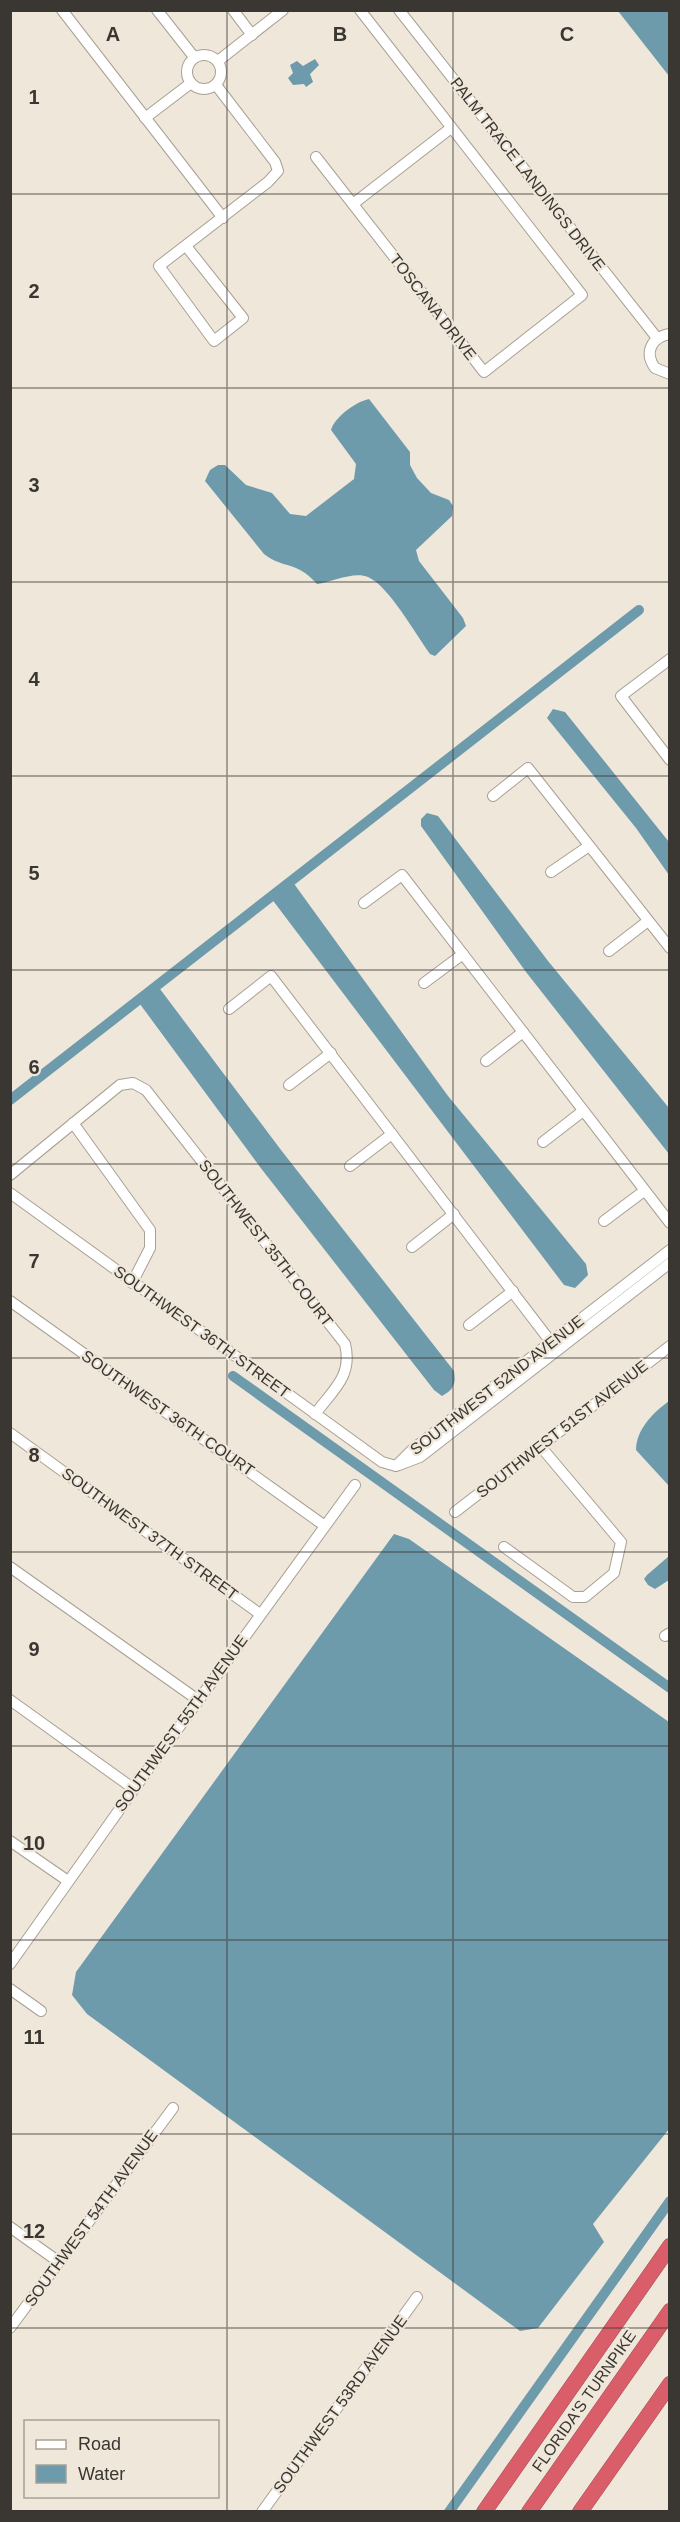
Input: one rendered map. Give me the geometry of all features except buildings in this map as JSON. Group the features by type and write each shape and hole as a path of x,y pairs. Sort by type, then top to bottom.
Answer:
{"highway":[{"path":"484,2511 669,2247"},
{"name":"FLORIDA'S TURNPIKE","path":"529,2511 669,2311"},
{"path":"580,2511 669,2384"}],"street":[{"path":"62,10 223,218"},
{"path":"157,10 194,57"},
{"path":"233,10 252,35"},
{"path":"218,61 283,10"},
{"name":"TOSCANA DRIVE","path":"316,157 484,372 582,295 360,10"},
{"name":"PALM TRACE LANDINGS DRIVE","path":"399,10 657,338"},
{"path":"207,54 218,61 222,74 216,85 199,89 191,83 186,72 194,57 207,54"},
{"path":"145,118 191,83"},
{"path":"186,246 243,318 214,340 159,266 276,176 278,171 275,162 216,85"},
{"path":"353,204 451,128"},
{"path":"669,334 657,338 650,350 651,363 661,372 669,374"},
{"path":"669,659 621,696 669,760"},
{"path":"493,796 528,768 669,948"},
{"path":"551,872 589,846"},
{"path":"364,903 402,874 669,1223"},
{"path":"609,951 648,921"},
{"path":"424,983 463,954"},
{"path":"229,1009 271,976 554,1346"},
{"path":"486,1061 523,1032"},
{"path":"289,1085 330,1053"},
{"name":"SOUTHWEST 35TH COURT","path":"72,1123 120,1085 133,1083 146,1090 345,1344 348,1360 346,1373 315,1414"},
{"path":"543,1142 583,1111"},
{"path":"11,1172 72,1123 150,1230 150,1248 132,1283"},
{"path":"350,1166 392,1134"},
{"path":"604,1221 644,1191"},
{"name":"SOUTHWEST 36TH STREET","path":"10,1193 382,1462 396,1466"},
{"path":"412,1246 454,1214"},
{"name":"SOUTHWEST 52ND AVENUE","path":"396,1466 420,1457 669,1250"},
{"name":"SOUTHWEST 52ND AVENUE","path":"554,1346 669,1263"},
{"path":"469,1325 513,1292"},
{"name":"SOUTHWEST 36TH COURT","path":"10,1301 325,1526"},
{"name":"SOUTHWEST 51ST AVENUE","path":"455,1512 669,1346"},
{"name":"SOUTHWEST 37TH STREET","path":"10,1433 260,1614"},
{"path":"504,1547 573,1597 585,1597 614,1573 621,1542 541,1447"},
{"name":"SOUTHWEST 55TH AVENUE","path":"10,1964 355,1485"},
{"path":"10,1567 198,1700"},
{"path":"10,1701 134,1789"},
{"path":"10,1841 68,1881"},
{"path":"10,1989 41,2011"},
{"name":"SOUTHWEST 54TH AVENUE","path":"10,2328 173,2108"},
{"path":"10,2227 58,2262"},
{"name":"SOUTHWEST 53RD AVENUE","path":"262,2511 417,2297"}],"water":[{"path":"618,11 669,11 669,76"},
{"path":"315,59 319,65 310,74 313,82 306,87 304,84 293,85 288,78 293,73 290,65 297,61 303,66"},
{"path":"369,399 410,452 410,465 417,478 431,493 449,500 453,506 452,516 416,550 419,561 463,618 466,626 435,656 430,654 393,600 376,582 368,577 356,575 317,584 303,571 271,559 264,554 205,481 210,470 218,465 225,465 246,485 272,493 290,514 306,516 354,479 356,464 331,430 346,411"},
{"path":"553,709 565,712 669,842 669,875 636,828 547,718"},
{"path":"427,813 438,816 548,961 669,1108 669,1154 526,972 421,826 421,819"},
{"path":"292,881 448,1096 586,1264 588,1275 575,1288 564,1285 271,898"},
{"path":"157,985 281,1150 454,1371 453,1386 442,1396 434,1390 260,1167 137,1000"},
{"path":"669,1401 669,1486 636,1450 642,1428"},
{"path":"394,1534 409,1539 669,1722 669,2129 593,2224 604,2242 538,2328 520,2331 87,2014 72,1995 76,1972"},
{"path":"669,1556 669,1580 655,1589 644,1579"}],"waterway":[{"path":"10,1100 639,610"},
{"path":"233,1376 670,1688"},
{"path":"449,2512 670,2201"}]}
